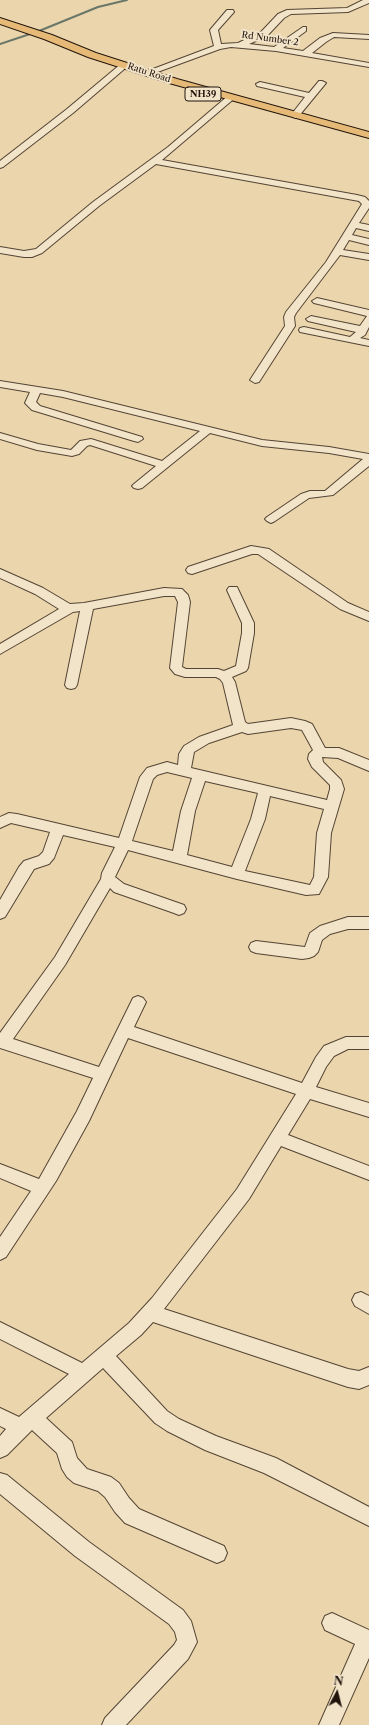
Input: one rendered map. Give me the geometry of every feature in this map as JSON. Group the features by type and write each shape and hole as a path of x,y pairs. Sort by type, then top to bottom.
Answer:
{"main road":[{"name":"Ratu Road","path":"0,21 19,31"},
{"name":"Ratu Road","path":"0,27 19,31 122,67 369,140"},
{"name":"Ratu Road","path":"122,67 149,72 230,99 369,135"}],"street":[{"path":"242,45 264,34 281,16 290,12 348,10 368,1"},
{"path":"218,46 214,30 230,12"},
{"path":"276,49 303,29"},
{"path":"305,54 323,40 333,35 369,37"},
{"name":"Rd Number 2","path":"149,72 218,46 242,45 276,49 369,65"},
{"path":"0,165 70,111 122,67"},
{"path":"295,115 322,83"},
{"path":"260,84 310,96"},
{"path":"0,250 24,254 32,254 39,251 96,204 154,161 230,99"},
{"path":"154,161 357,198 367,204 337,252 291,312 289,316 290,326 255,380"},
{"path":"354,225 369,228"},
{"path":"346,238 369,242"},
{"path":"337,252 369,257"},
{"path":"318,301 369,312"},
{"path":"352,340 362,330 369,318"},
{"path":"311,319 362,330"},
{"path":"304,330 369,343"},
{"path":"3,387 63,394 262,443 329,450 367,458"},
{"path":"36,390 30,403 36,408 138,440"},
{"path":"138,486 208,430"},
{"path":"0,436 37,447 67,453 75,452 84,443 91,442 164,465"},
{"path":"271,519 305,496 330,493 367,458 369,446"},
{"path":"192,570 251,550 258,550 265,552 344,606 369,617"},
{"path":"0,573 39,591 62,606 70,608 87,607 164,592 178,592 182,595 184,602 180,625 176,668 178,671 185,673 218,673 224,676 229,682 238,724 248,729 291,723 300,724 307,727 320,752"},
{"path":"224,676 242,668 248,633 248,623 233,590"},
{"path":"71,685 87,607"},
{"path":"0,650 70,608"},
{"path":"184,771 189,749 204,740 242,727"},
{"path":"0,823 9,818 17,819 124,844 237,874 306,890 314,890 321,877 324,833 337,789 336,783 317,764 315,759 316,754 320,752 339,753 369,766"},
{"path":"103,1074 1,1042 60,961 108,879 109,873 124,844 147,776 152,771 167,767 332,806"},
{"path":"179,858 188,811 200,775"},
{"path":"237,874 258,819 265,791"},
{"path":"0,913 24,871 29,865 42,864 49,854 58,829"},
{"path":"108,879 119,888 179,909"},
{"path":"256,947 302,953 310,952 313,948 315,937 325,930 348,923 369,923"},
{"path":"0,1252 42,1188 83,1116 138,1002"},
{"path":"124,1030 306,1091 369,1110"},
{"path":"0,1449 26,1422 135,1329 150,1313 243,1194 306,1091 321,1062 330,1050 346,1043 369,1043"},
{"path":"278,1138 369,1173"},
{"path":"0,1171 42,1188"},
{"path":"150,1313 348,1378 359,1380 369,1376"},
{"path":"0,1330 84,1373"},
{"path":"104,1356 161,1417 172,1425 212,1444 270,1465 369,1517"},
{"path":"0,1417 26,1422 57,1439 65,1448 74,1470 81,1476 104,1484 108,1487 132,1516 217,1553"},
{"path":"0,1482 82,1549 176,1617 184,1628 187,1642 181,1652 112,1725"},
{"path":"329,1725 368,1640 332,1623"}],"waterway":[{"path":"0,44 39,31 98,7 127,0"}]}
